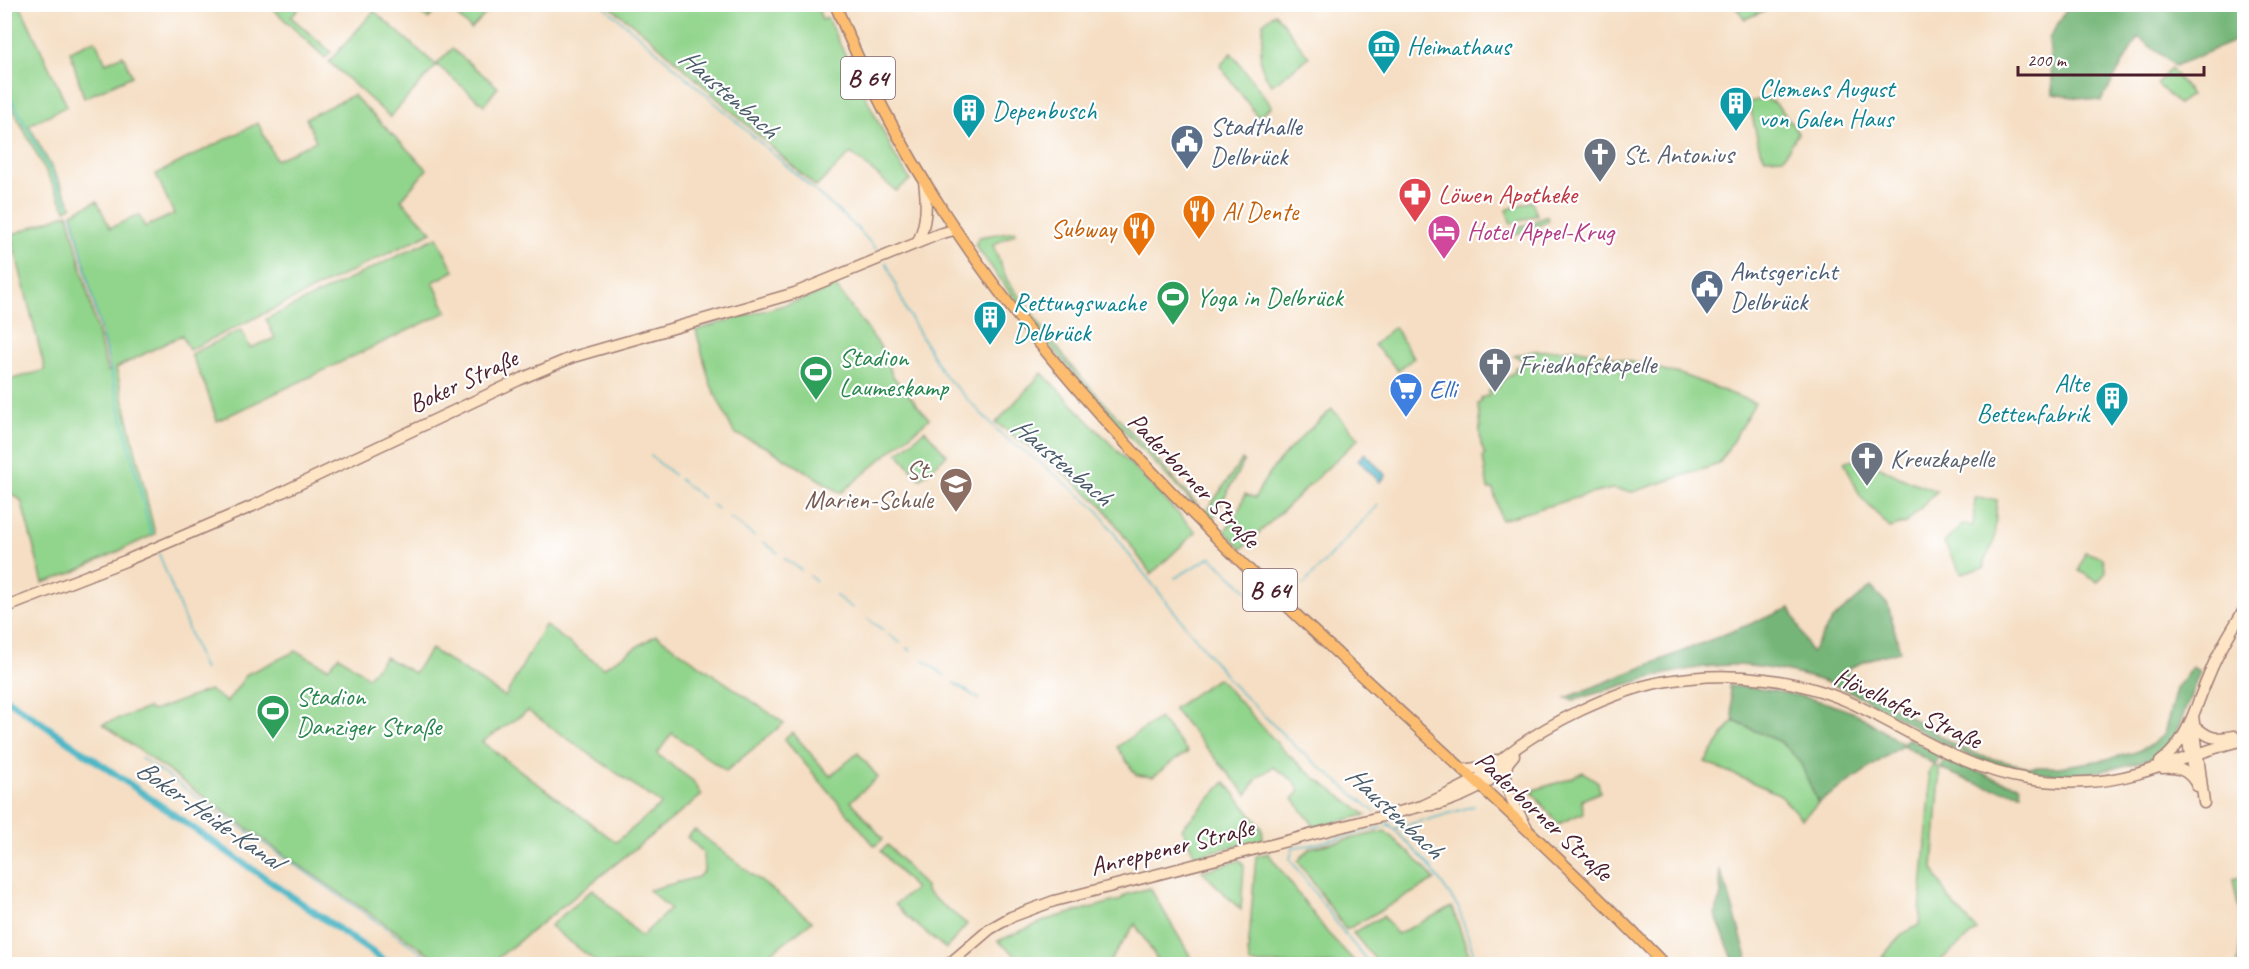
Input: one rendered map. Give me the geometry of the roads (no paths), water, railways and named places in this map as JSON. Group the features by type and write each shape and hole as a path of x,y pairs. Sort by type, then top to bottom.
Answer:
{"main road":[{"name":"Paderborner Straße","path":"835,4 876,96 924,181 954,230 1038,342 1150,470 1253,574 1478,784 1664,964"},
{"path":"918,242 927,215 924,181"},
{"name":"Boker Straße","path":"4,608 125,561 253,506 523,378 573,357 795,293 918,242 954,230"},
{"path":"2194,754 2204,803 2197,784 2194,754 2192,729 2193,714 2209,673 2244,610"},
{"name":"Hövelhofer Straße","path":"1478,784 1488,772 1507,760 1524,743 1568,717 1660,682 1699,676 1725,675 1767,680 1816,690 1864,708 1974,765 2000,773 2057,782 2088,782 2120,777 2244,740"},
{"path":"2192,729 2207,737 2217,739 2244,735"},
{"path":"2153,768 2174,752 2192,729"},
{"path":"1463,770 1507,760 1505,781 1507,790 1531,835"},
{"path":"2153,768 2175,767 2190,774 2197,784"},
{"name":"Anreppener Straße","path":"949,964 990,929 1011,917 1054,901 1388,816 1422,806 1478,784"}],"water":[{"path":"1365,453 1386,476 1380,482 1358,460"}],"waterway":[{"name":"Haustenbach","path":"601,4 856,227 880,253"},
{"path":"4,84 68,205"},
{"path":"72,215 151,534"},
{"name":"Haustenbach","path":"886,262 906,310 944,375 1004,437 1041,463 1097,509 1130,556 1233,685 1296,747 1375,812"},
{"path":"651,456 674,475"},
{"path":"679,479 703,498"},
{"path":"712,505 718,509"},
{"path":"1303,585 1378,505"},
{"path":"730,518 754,536"},
{"path":"763,542 778,553"},
{"path":"159,554 204,670"},
{"path":"1175,578 1211,557 1266,608 1270,608"},
{"path":"784,558 801,570"},
{"path":"810,576 816,581"},
{"path":"835,595 852,608"},
{"path":"868,619 884,631"},
{"path":"888,634 900,643"},
{"path":"907,648 911,651"},
{"path":"924,660 945,676"},
{"path":"954,683 979,699"},
{"name":"Boker-Heide-Kanal","path":"4,697 389,964"},
{"path":"141,758 438,964"},
{"path":"1427,820 1474,806"},
{"path":"1394,829 1424,820"},
{"name":"Haustenbach","path":"1386,821 1428,864 1458,907 1477,964"},
{"path":"1370,964 1344,933 1290,859 1293,847 1391,825"}],"place":[{"name":"Heimathaus","path":"1384,75"},
{"name":"Clemens August von Galen Haus","path":"1736,132"},
{"name":"Depenbusch","path":"969,139"},
{"name":"Stadthalle Delbrück","path":"1187,170"},
{"name":"St. Antonius","path":"1600,183"},
{"name":"Löwen Apotheke","path":"1415,223"},
{"name":"Al Dente","path":"1199,240"},
{"name":"Subway","path":"1139,257"},
{"name":"Hotel Appel-Krug","path":"1444,260"},
{"name":"Amtsgericht Delbrück","path":"1707,315"},
{"name":"Yoga in Delbrück","path":"1173,326"},
{"name":"Rettungswache Delbrück","path":"990,346"},
{"name":"Friedhofskapelle","path":"1495,393"},
{"name":"Stadion Laumeskamp","path":"816,401"},
{"name":"Elli","path":"1406,418"},
{"name":"Alte Bettenfabrik","path":"2112,427"},
{"name":"Kreuzkapelle","path":"1867,487"},
{"name":"St. Marien-Schule","path":"956,513"},
{"name":"Stadion Danziger Straße","path":"273,740"}]}
